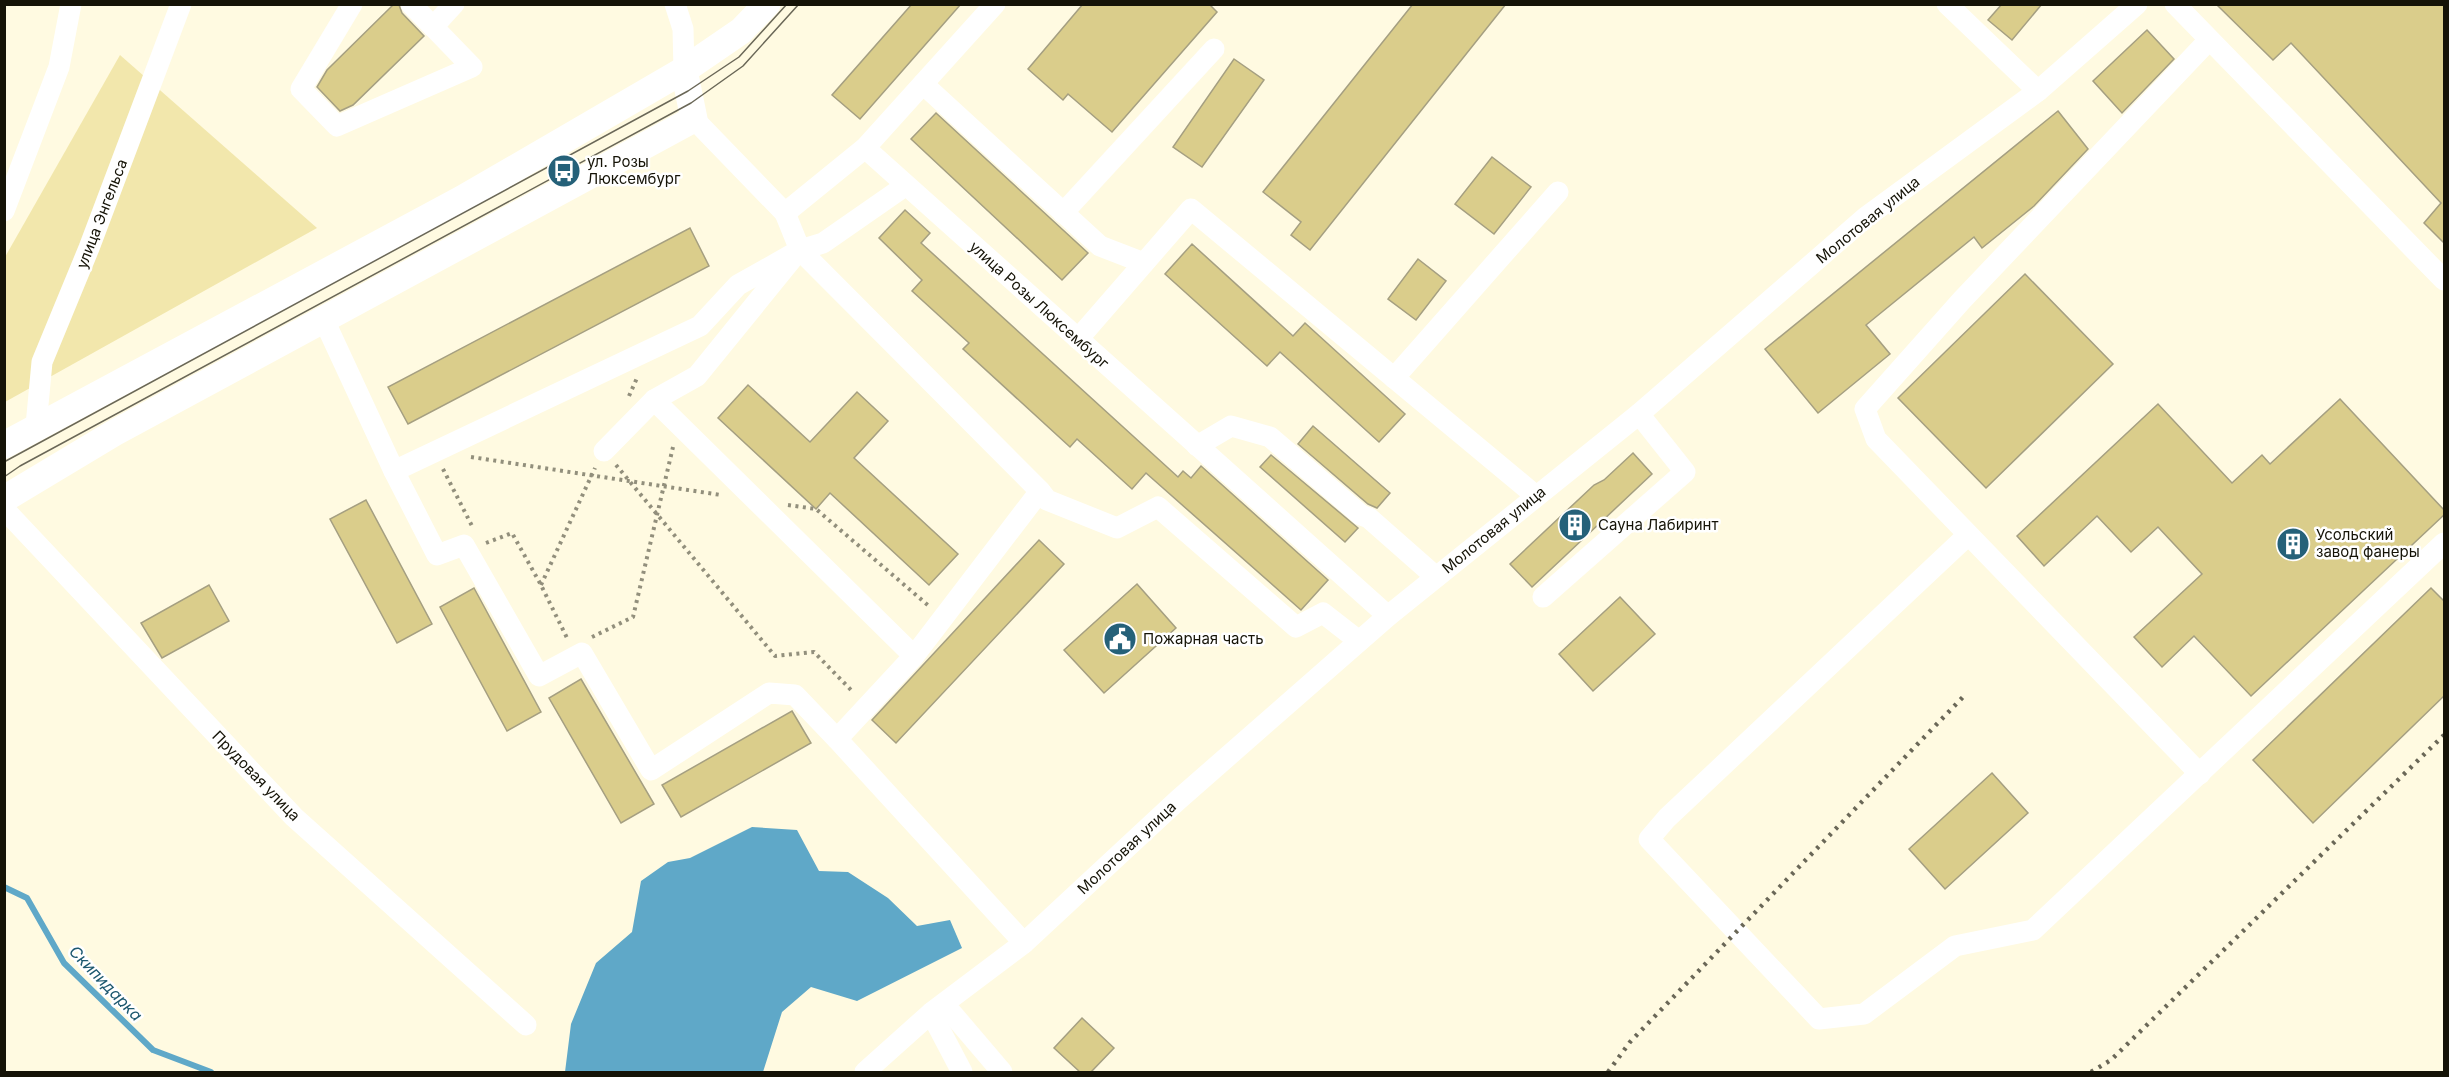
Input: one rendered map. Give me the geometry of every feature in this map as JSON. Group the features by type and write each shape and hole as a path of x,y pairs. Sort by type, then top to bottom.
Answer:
{"main road":[{"path":"4,445 462,199 684,70 741,32 767,4"},
{"path":"4,499 114,433 694,118 684,70"}],"street":[{"path":"4,211 59,67 71,4"},
{"name":"улица Энгельса","path":"36,426 42,362 89,248 181,4"},
{"path":"352,4 301,89 337,126 472,67 411,4"},
{"path":"433,27 454,4"},
{"path":"675,4 683,29 684,70"},
{"path":"785,213 865,148 995,4"},
{"path":"1947,4 2038,91"},
{"name":"Молотовая улица","path":"865,1072 938,1009 1024,943 1178,800 1388,616 1639,414 1866,217 2038,91 2137,4"},
{"path":"2175,4 2445,280"},
{"path":"2200,774 1876,439 1865,409 1962,300 2210,40"},
{"path":"1063,213 1214,49"},
{"path":"923,84 1100,246 1144,263"},
{"path":"694,118 785,213 800,249 1040,490 1047,500 1117,528 1158,507 1296,627 1323,613 1359,641"},
{"name":"улица Розы Люксембург","path":"865,148 1388,616"},
{"path":"394,471 700,326 738,285 800,249 823,243 905,186"},
{"path":"1394,378 1558,192"},
{"path":"1078,339 1191,209 1536,496"},
{"path":"604,451 654,400 697,375 800,249"},
{"path":"324,320 394,471 437,555 464,545 539,676 582,653 651,770 769,693 795,695 1024,943"},
{"path":"654,400 914,656"},
{"path":"1543,597 1685,472 1639,414"},
{"path":"1197,446 1231,426 1270,437 1361,515 1369,518 1436,577"},
{"path":"837,739 914,656 1040,490"},
{"name":"Прудовая улица","path":"4,509 294,817 526,1025"},
{"path":"1968,535 1667,818 1649,840 1818,1019 1864,1014 1955,946 2033,930 2445,543"},
{"path":"938,1009 962,1072"},
{"path":"938,1009 1002,1072"}],"path":[{"path":"582,643 633,617 678,424"},
{"path":"604,451 775,656 814,652 867,707"},
{"path":"434,452 816,509 943,618"},
{"path":"434,452 476,534"},
{"path":"481,544 512,533 572,648"}],"shaded area":[{"path":"120,55 317,228 5,402 5,257"}],"water":[{"path":"752,827 797,830 819,871 848,872 888,898 917,926 950,920 962,948 857,1001 811,987 782,1012 763,1072 565,1072 571,1024 596,963 632,932 641,881 668,862 690,858"}],"building":[{"path":"394,4 399,5 402,13 424,36 353,105 340,111 317,87 327,70"},
{"path":"912,4 961,4 860,119 832,95"},
{"path":"1083,4 1209,4 1217,12 1112,132 1068,94 1063,100 1028,69"},
{"path":"1413,4 1506,4 1310,250 1291,235 1301,222 1263,192"},
{"path":"2002,4 2042,4 2012,40 1988,20"},
{"path":"2216,4 2445,4 2445,244 2424,223 2441,203 2291,43 2273,60"},
{"path":"2147,30 2174,59 2122,113 2093,81"},
{"path":"1234,59 1264,80 1202,167 1173,147"},
{"path":"2058,111 2088,149 2034,206 1982,248 1974,237 1866,325 1890,354 1818,413 1765,349"},
{"path":"936,113 1088,253 1062,280 911,139"},
{"path":"1492,157 1531,187 1494,234 1455,204"},
{"path":"905,210 930,233 921,243 1178,477 1183,471 1191,478 1201,466 1328,580 1301,610 1146,473 1132,489 1077,439 1070,447 963,349 969,343 912,291 922,280 879,238"},
{"path":"690,228 709,266 408,424 388,387"},
{"path":"1192,244 1293,336 1305,323 1405,414 1379,442 1280,352 1267,366 1165,274"},
{"path":"1418,259 1446,281 1416,320 1388,299"},
{"path":"2025,274 2113,364 1986,488 1898,398"},
{"path":"748,385 810,442 857,392 888,421 854,458 958,554 929,585 830,493 816,509 718,418"},
{"name":"Усольский завод фанеры","path":"2340,399 2445,511 2445,514 2251,696 2194,636 2162,667 2134,637 2202,574 2158,527 2131,552 2097,516 2044,566 2017,536 2158,404 2232,483 2262,455 2270,464"},
{"path":"1313,426 1390,493 1377,508 1368,504 1298,444"},
{"name":"Сауна Лабиринт","path":"1633,453 1652,474 1532,587 1510,564 1594,485 1604,480"},
{"path":"1271,455 1358,528 1345,542 1260,467"},
{"path":"366,500 432,624 397,643 330,519"},
{"path":"1039,540 1064,564 896,743 872,720"},
{"name":"Пожарная часть","path":"1137,584 1176,628 1104,693 1064,650"},
{"path":"209,585 229,621 162,658 141,623"},
{"path":"474,588 541,712 507,731 440,607"},
{"path":"2431,588 2445,602 2445,695 2313,823 2253,760"},
{"path":"1620,597 1655,634 1593,691 1559,654"},
{"path":"581,679 654,804 621,823 549,698"},
{"path":"792,711 811,743 681,817 662,785"},
{"path":"1992,773 2028,813 1945,889 1909,849"},
{"path":"1082,1018 1114,1048 1091,1072 1080,1072 1054,1048"}],"waterway":[{"name":"Скипидарка","path":"4,887 27,898 64,963 153,1050 211,1072"}],"tram line":[{"path":"4,462 688,91 739,57 787,4"},
{"path":"4,477 20,466 691,103 743,66 799,4"}],"railway":[{"path":"1608,1072 1630,1042 1963,697"},
{"path":"2091,1072 2111,1060 2444,735"}],"place":[{"name":"ул. Розы Люксембург","path":"564,171"},
{"name":"Сауна Лабиринт","path":"1575,525"},
{"name":"Усольский завод фанеры","path":"2293,544"},
{"name":"Пожарная часть","path":"1120,639"}]}
